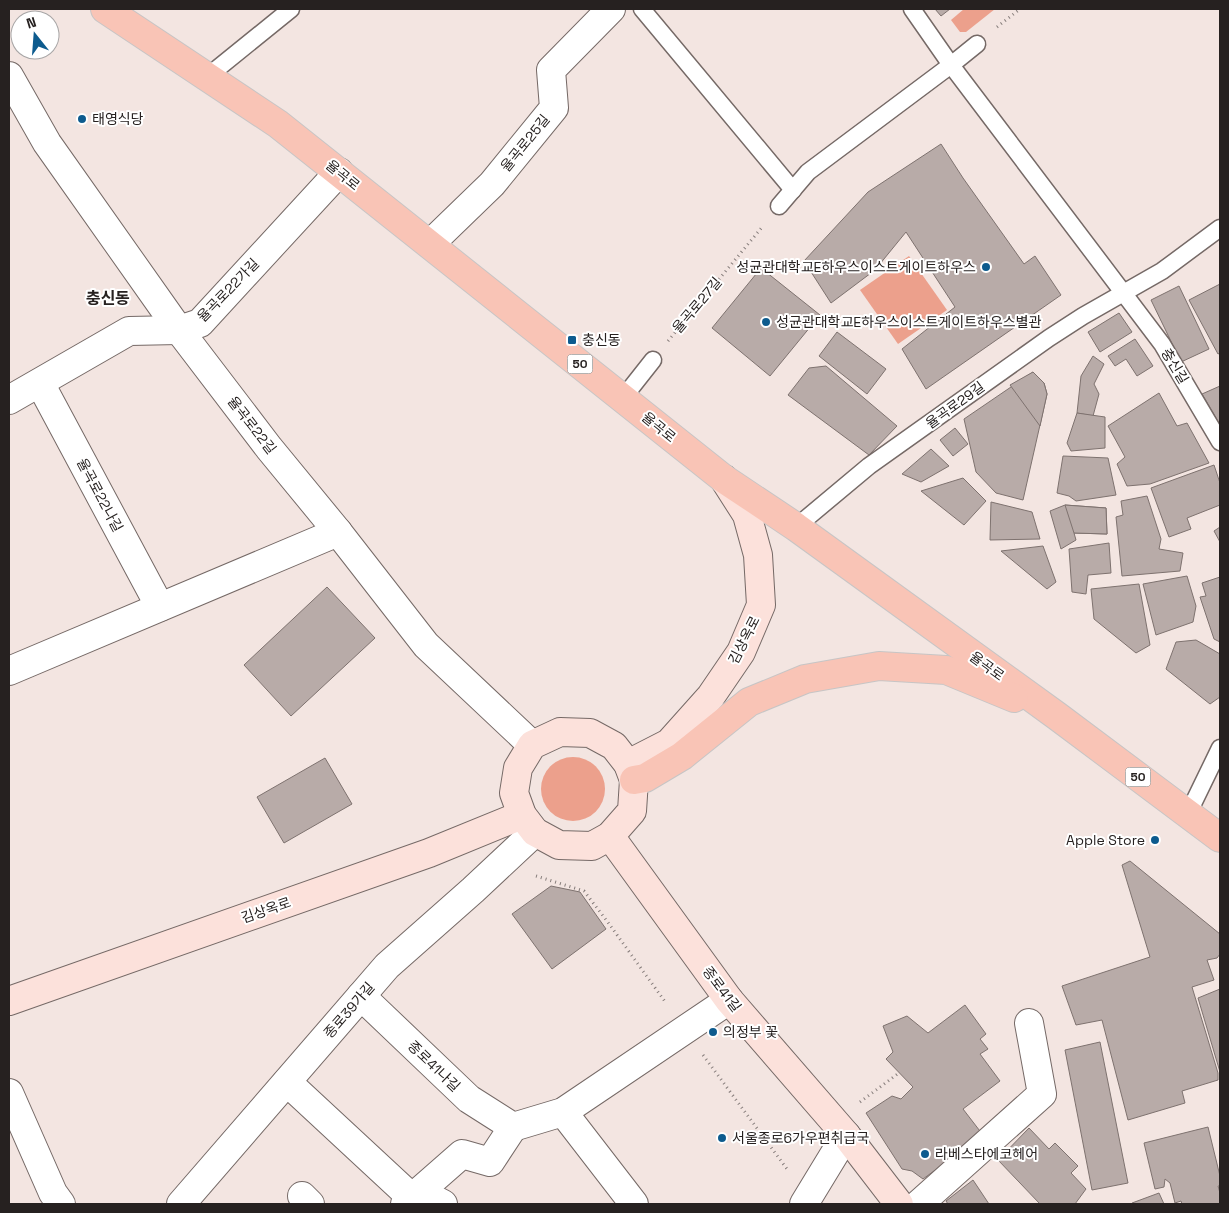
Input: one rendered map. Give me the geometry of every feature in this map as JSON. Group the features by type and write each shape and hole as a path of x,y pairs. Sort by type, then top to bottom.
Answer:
{"main road":[{"name":"율곡로","path":"105,9 278,124 724,479 796,527 1220,838"},
{"path":"631,772 645,778 682,756 749,702 805,679 879,666 946,670 1056,716"}],"street":[{"name":"율곡로25길","path":"430,244 492,184 554,108 551,70 611,9"},
{"name":"율곡로22길","path":"9,76 48,143 179,330 269,448 426,644 532,745"},
{"name":"율곡로22가길","path":"9,400 129,331 179,330 200,323 339,172"},
{"name":"율곡로22나길","path":"40,383 160,607"},
{"name":"김상옥로","path":"631,772 669,743 711,696 741,652 761,605 758,555 747,515 724,479"},
{"path":"9,671 338,532"},
{"path":"560,732 590,733 614,746 631,772 632,812 610,836 592,846 559,845 528,823 514,793 518,768 532,745 560,732"},
{"name":"김상옥로","path":"9,1001 429,853 528,823"},
{"name":"종로39가길","path":"180,1204 387,966 473,890 528,823"},
{"name":"종로41길","path":"610,836 729,1000 839,1128 899,1204"},
{"name":"종로41나길","path":"361,996 469,1099 513,1127"},
{"path":"287,1082 420,1200 462,1154 490,1162 513,1127 563,1112 729,1000"},
{"path":"919,1204 1042,1094 1029,1023"},
{"path":"9,1093 53,1193 61,1204"},
{"path":"563,1112 634,1204"},
{"path":"804,1204 839,1128"}],"lane":[{"path":"207,77 291,9"},
{"path":"642,9 793,190"},
{"path":"912,9 951,65 1123,293"},
{"path":"780,206 808,172 977,44"},
{"name":"율곡로29길","path":"796,527 869,466 1049,338 1083,316 1162,271 1220,228"},
{"name":"충신길","path":"1123,293 1162,344 1220,442"},
{"path":"623,398 653,360"},
{"path":"1188,814 1220,748"}],"path":[{"name":"율곡로27길","path":"653,360 780,206"},
{"path":"839,1128 900,1073"}],"shaded area":[{"path":"964,9 995,9 966,32 960,32 951,20"},
{"path":"909,256 947,310 898,344 860,290"},
{"path":"573,757 585,760 596,766 602,777 605,789 602,801 596,812 585,818 573,821 561,818 550,812 544,801 541,789 544,777 550,766 561,760"}],"building":[{"path":"935,9 950,9 941,16"},
{"name":"성균관대학교E하우스이스트게이트하우스","path":"941,144 1024,264 1035,256 1061,295 926,389 902,349 955,307 906,232 875,270 831,303 804,261 868,192"},
{"name":"성균관대학교E하우스이스트게이트하우스별관","path":"761,268 820,315 770,376 712,328"},
{"path":"1220,284 1220,353 1218,354 1189,300"},
{"path":"1179,286 1209,349 1181,362 1151,300"},
{"path":"1119,313 1132,332 1100,352 1088,332"},
{"path":"837,332 886,369 867,394 819,356"},
{"path":"1135,339 1153,366 1137,376 1126,359 1115,366 1108,356"},
{"path":"1093,356 1104,364 1094,384 1099,394 1093,416 1077,413 1081,376"},
{"path":"826,366 897,426 869,455 788,395 809,368"},
{"path":"1033,372 1044,383 1047,394 1023,500 996,493 976,472 964,419"},
{"path":"1033,372 1044,383 1047,394 1040,426 1010,385"},
{"path":"1220,386 1220,425 1202,394"},
{"path":"1159,393 1177,426 1187,423 1209,463 1150,484 1127,486 1117,464 1125,457 1108,426"},
{"path":"1077,413 1105,417 1105,448 1071,451 1067,443"},
{"path":"955,428 968,444 953,456 940,440"},
{"path":"931,449 949,466 921,482 902,474"},
{"path":"1063,456 1108,458 1116,495 1076,501 1069,496 1057,493"},
{"path":"1214,465 1220,483 1220,505 1187,518 1191,529 1169,537 1151,488"},
{"path":"963,478 986,501 964,525 921,491"},
{"path":"1147,496 1161,539 1159,549 1183,553 1180,571 1122,576 1116,517 1123,515 1121,501"},
{"path":"991,502 1032,512 1040,539 990,540"},
{"path":"1065,505 1106,508 1107,534 1074,533 1076,540 1061,549 1050,511"},
{"path":"1065,505 1106,508 1107,534 1074,533"},
{"path":"1220,527 1220,542 1214,531"},
{"path":"1109,543 1111,573 1088,575 1086,594 1072,592 1069,549"},
{"path":"1043,546 1056,582 1047,589 1001,551"},
{"path":"1187,576 1196,606 1193,622 1156,635 1143,584"},
{"path":"1220,577 1220,642 1214,639 1200,597 1206,596 1202,583"},
{"path":"1139,584 1150,645 1136,653 1094,619 1091,589"},
{"path":"327,587 375,638 291,716 244,665"},
{"path":"1196,640 1220,654 1220,697 1210,704 1166,669 1176,642"},
{"path":"325,758 352,804 284,843 257,797"},
{"path":"1130,861 1220,934 1220,954 1217,958 1207,960 1214,980 1192,987 1218,1073 1218,1080 1182,1091 1185,1103 1128,1120 1102,1020 1076,1025 1062,986 1150,957 1122,865"},
{"path":"551,886 580,892 606,929 552,969 512,914"},
{"path":"1220,989 1220,1072 1198,998"},
{"path":"965,1005 986,1034 980,1039 988,1049 980,1054 1000,1081 963,1109 983,1135 923,1179 912,1171 902,1169 866,1113 892,1096 901,1099 913,1087 886,1059 893,1052 883,1026 907,1016 928,1033"},
{"path":"1100,1042 1128,1183 1092,1190 1065,1050"},
{"path":"1208,1127 1220,1176 1220,1186 1218,1186 1220,1204 1182,1204 1181,1201 1175,1203 1170,1183 1165,1179 1164,1187 1155,1189 1144,1143"},
{"path":"1029,1128 1049,1149 1055,1143 1078,1166 1071,1173 1086,1189 1075,1204 1040,1204 998,1160"},
{"path":"973,1180 989,1204 948,1204 946,1201"},
{"path":"1159,1193 1164,1204 1132,1204 1132,1203"}],"place":[{"name":"태영식당","path":"82,119"},
{"name":"성균관대학교E하우스이스트게이트하우스","path":"986,267"},
{"name":"성균관대학교E하우스이스트게이트하우스별관","path":"766,322"},
{"name":"충신동","path":"572,340"},
{"name":"Apple Store","path":"1155,840"},
{"name":"의정부 꽃","path":"713,1032"},
{"name":"서울종로6가우편취급국","path":"722,1138"},
{"name":"라베스타에코헤어","path":"925,1154"}],"district":[{"name":"충신동","path":"108,298"}]}
